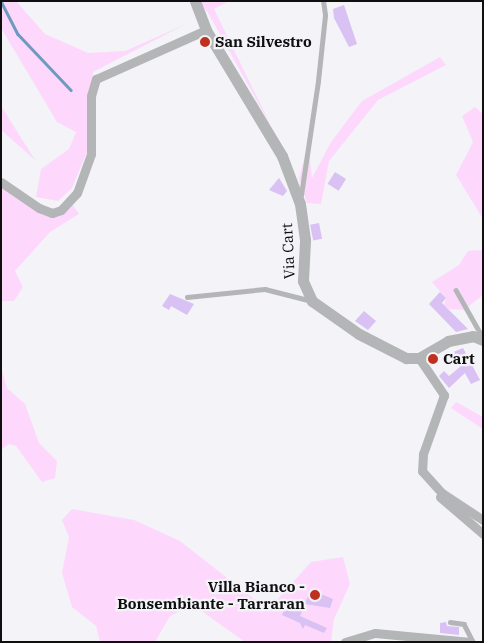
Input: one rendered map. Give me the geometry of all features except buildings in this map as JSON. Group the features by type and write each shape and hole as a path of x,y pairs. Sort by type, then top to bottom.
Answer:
{"street":[{"name":"Via Cart","path":"198,3 206,30 282,156 300,204 305,241 303,281 312,301"},
{"path":"1,182 39,208 52,213 61,210 77,193 91,154 91,96 96,80 206,30"},
{"path":"312,301 359,334 406,358 419,358 448,341 473,336 483,339"},
{"path":"419,358 444,395 423,454 422,471 444,502 483,534"},
{"path":"422,471 442,493 483,520"},
{"path":"345,642 364,638 472,642"}],"lane":[{"path":"300,204 318,81 325,16 323,1"},
{"path":"187,297 265,288 312,301"},
{"path":"456,290 483,339"},
{"path":"450,622 464,624 472,642"}],"shaded area":[{"path":"1,1 16,1 45,34 88,53 125,51 186,24 93,72 87,152 72,188 58,201 36,197 41,169 69,149 76,132 57,122 1,28"},
{"path":"193,1 229,1 214,9 271,126 207,11"},
{"path":"440,57 446,65 378,100 329,161 321,204 307,203 299,179 308,143 312,178 331,142 362,101"},
{"path":"1,106 35,160 1,130"},
{"path":"475,107 483,114 483,219 456,175 473,142 462,116"},
{"path":"1,186 51,216 73,205 79,214 50,232 15,271 23,287 14,301 1,301"},
{"path":"483,250 483,295 464,310 449,309 444,305 446,298 432,282 459,265 468,251"},
{"path":"1,367 7,388 25,404 39,443 57,461 55,478 42,482 16,446 9,444 1,450"},
{"path":"456,402 483,417 483,429 451,408"},
{"path":"72,509 134,520 180,541 254,599 265,603 276,601 311,562 343,557 350,584 334,619 331,642 245,642 193,605 170,616 155,642 100,642 96,626 72,607 62,573 69,537 62,520"}],"waterway":[{"path":"1,1 18,34 71,90"}],"place":[{"name":"San Silvestro","path":"205,42"},
{"name":"Cart","path":"433,359"},
{"name":"Villa Bianco - Bonsembiante - Tarraran","path":"315,595"}]}
